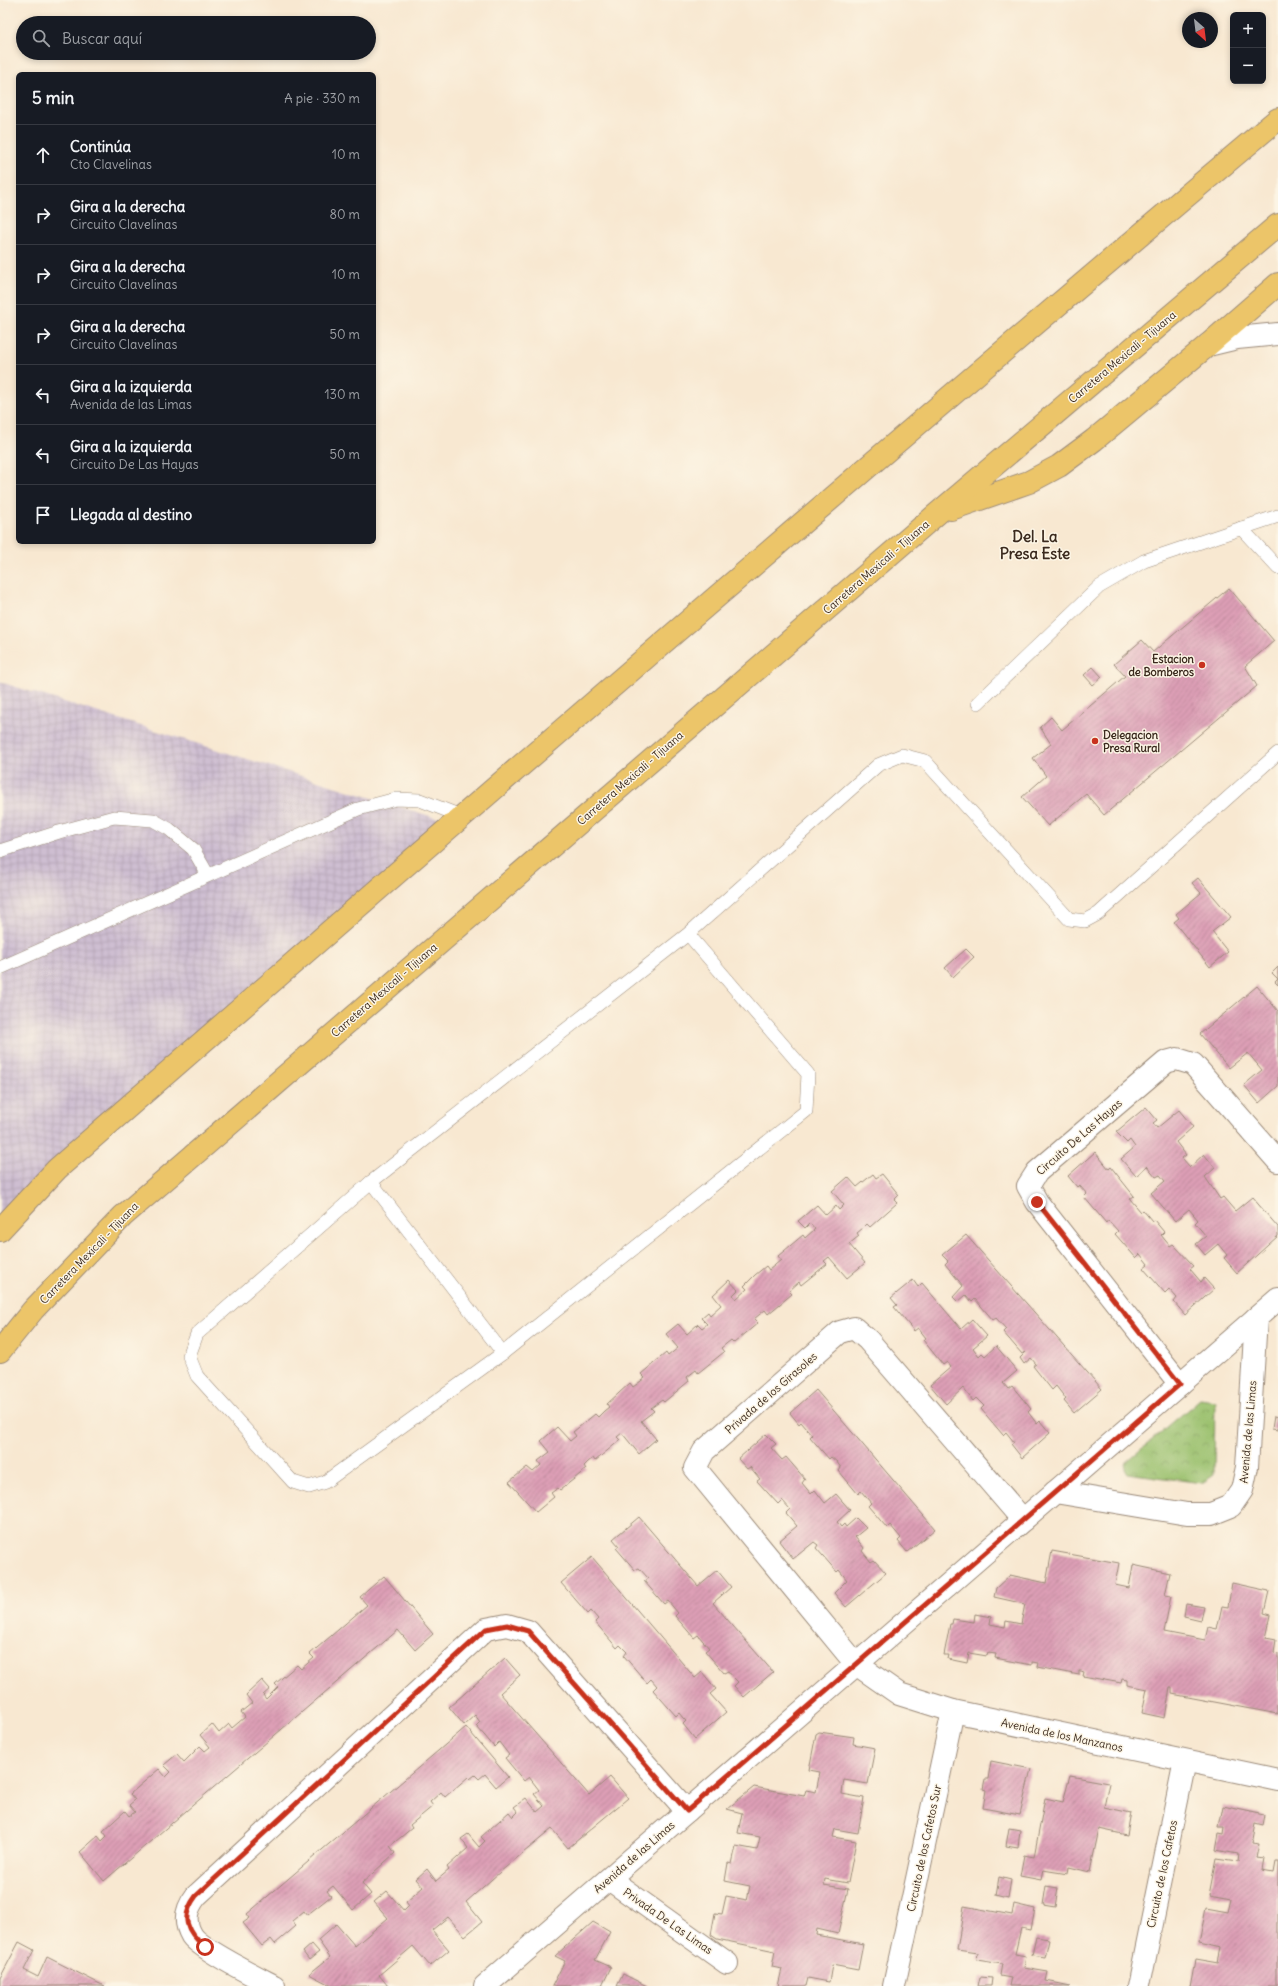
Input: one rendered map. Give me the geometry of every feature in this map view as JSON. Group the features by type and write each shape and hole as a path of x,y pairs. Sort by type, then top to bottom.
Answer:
{"main road":[{"path":"0,1230 57,1169 461,816 1007,347 1278,119"},
{"name":"Carretera Mexicali - Tijuana","path":"0,1350 33,1310 123,1216 938,513 1278,225"},
{"path":"938,513 1029,482 1059,466 1094,440 1208,345 1278,284"}],"street":[{"path":"1208,345 1237,338 1278,334"},
{"name":"Circuito De Las Hayas","path":"1180,1384 1037,1202 1028,1186 1037,1172 1166,1062 1177,1059 1193,1064 1278,1161"},
{"name":"Avenida de las Limas","path":"485,1986 1278,1299"},
{"name":"Avenida de las Limas","path":"1054,1492 1187,1514 1211,1514 1231,1506 1242,1490 1247,1467 1256,1318"},
{"name":"Privada de los Girasoles","path":"856,1664 695,1468 704,1451 840,1332 854,1328 868,1340 1023,1520"},
{"path":"274,1986 205,1947 192,1937 187,1923 187,1908 196,1896 486,1629 507,1625 528,1631 687,1811"},
{"name":"Avenida de los Manzanos","path":"856,1664 899,1694 953,1711 1278,1780"},
{"name":"Circuito de los Cafetos Sur","path":"894,1986 953,1711"},
{"name":"Circuito de los Cafetos","path":"1139,1986 1185,1761"},
{"name":"Privada De Las Limas","path":"609,1879 727,1963"}],"lane":[{"path":"978,703 1099,587 1144,561 1278,516"},
{"path":"1241,528 1278,568"},
{"path":"688,934 808,1074 806,1110 503,1353 325,1482 309,1487 293,1482 197,1376 190,1356 196,1334 371,1182 688,934 878,765 902,755 925,761 1069,919 1084,922 1098,914 1278,753"},
{"path":"0,968 358,809 396,799 420,800 461,816"},
{"path":"0,851 59,832 114,817 153,820 169,829 193,849 208,875"},
{"path":"371,1182 503,1353"}],"shaded area":[{"path":"0,682 449,822 0,1221"}],"green space":[{"path":"1200,1399 1215,1401 1214,1475 1202,1483 1127,1473 1125,1463"}],"building":[{"path":"1229,588 1274,641 1245,666 1257,686 1104,815 1086,794 1048,826 1022,797 1046,776 1033,758 1051,744 1040,727 1051,717 1062,730 1125,676 1114,664 1142,640 1153,652"},
{"path":"1093,667 1102,677 1093,685 1084,675"},
{"path":"1198,878 1231,917 1212,932 1228,952 1210,967 1174,922 1179,918 1176,914 1201,893 1192,883"},
{"path":"966,949 974,957 953,977 945,968"},
{"path":"1278,967 1278,979 1272,973"},
{"path":"1257,986 1278,1011 1278,1086 1259,1103 1244,1085 1262,1070 1248,1053 1229,1068 1200,1034"},
{"path":"1146,1107 1157,1120 1153,1123 1157,1128 1179,1110 1193,1127 1176,1142 1186,1155 1182,1158 1190,1167 1204,1154 1215,1168 1205,1177 1220,1199 1223,1197 1235,1211 1252,1197 1278,1227 1278,1236 1237,1273 1224,1258 1227,1255 1218,1244 1205,1255 1196,1244 1206,1236 1195,1223 1198,1220 1189,1209 1175,1221 1151,1193 1165,1181 1160,1175 1156,1177 1147,1166 1136,1176 1121,1159 1135,1147 1130,1140 1127,1143 1116,1132"},
{"path":"1095,1152 1109,1169 1111,1167 1134,1196 1130,1199 1141,1212 1143,1210 1164,1232 1161,1235 1170,1246 1173,1244 1194,1266 1190,1269 1201,1282 1204,1278 1214,1289 1185,1315 1174,1302 1177,1298 1169,1289 1165,1293 1143,1268 1148,1264 1140,1254 1136,1258 1115,1234 1118,1231 1108,1220 1106,1223 1084,1197 1087,1194 1079,1185 1077,1187 1068,1176"},
{"path":"873,1174 876,1178 882,1174 899,1195 894,1200 897,1203 870,1227 867,1224 857,1233 859,1236 849,1244 865,1263 847,1278 829,1257 824,1261 827,1264 801,1285 799,1282 789,1291 792,1294 768,1314 765,1310 754,1319 758,1323 734,1343 731,1340 721,1348 724,1352 698,1373 696,1370 687,1377 689,1381 664,1402 662,1400 651,1408 654,1411 641,1421 656,1439 639,1454 622,1433 617,1437 620,1440 595,1461 593,1458 584,1466 586,1469 560,1490 558,1488 551,1493 554,1497 536,1512 509,1482 527,1467 533,1472 541,1465 538,1461 550,1452 541,1441 557,1427 570,1441 576,1436 573,1432 595,1414 598,1417 609,1407 607,1404 630,1383 633,1387 645,1378 641,1374 666,1353 668,1356 678,1348 666,1334 678,1324 687,1334 698,1324 702,1328 707,1324 701,1318 708,1312 710,1315 721,1305 713,1295 729,1280 738,1290 733,1295 736,1299 747,1289 744,1286 755,1275 766,1266 769,1270 781,1260 778,1256 803,1235 805,1238 815,1229 810,1223 805,1228 798,1221 817,1205 826,1215 836,1206 839,1210 844,1205 832,1191 848,1177 857,1187"},
{"path":"966,1235 1102,1389 1074,1413 1064,1401 1066,1399 1056,1386 1052,1390 1033,1366 1036,1364 1031,1358 1024,1364 1020,1358 1026,1352 1022,1354 1003,1332 1006,1329 996,1318 993,1320 975,1299 972,1302 966,1295 958,1302 953,1297 963,1286 945,1264 948,1261 942,1255"},
{"path":"913,1280 918,1287 922,1283 961,1329 972,1319 987,1336 973,1348 979,1356 982,1353 985,1356 996,1346 1017,1371 1003,1383 1008,1389 1012,1386 1031,1409 1028,1412 1037,1424 1040,1421 1050,1433 1022,1458 1011,1444 1014,1442 1006,1432 1003,1435 981,1409 984,1406 976,1398 973,1401 963,1388 946,1404 930,1385 951,1367 947,1362 943,1365 923,1340 926,1338 918,1328 914,1331 894,1307 897,1305 891,1298"},
{"path":"816,1390 935,1529 907,1552 898,1541 901,1538 890,1525 887,1528 868,1506 871,1503 861,1491 858,1494 839,1471 841,1468 837,1462 831,1457 829,1459 810,1437 812,1435 801,1422 799,1424 790,1413"},
{"path":"1274,1416 1278,1417 1278,1430 1272,1429"},
{"path":"766,1434 776,1444 771,1448 782,1460 786,1457 805,1479 802,1483 811,1494 815,1490 825,1503 836,1494 850,1510 837,1522 841,1527 844,1524 846,1527 856,1518 866,1528 855,1537 864,1548 862,1551 871,1562 874,1560 886,1573 846,1607 834,1593 847,1580 839,1570 837,1572 816,1548 818,1545 814,1542 793,1559 779,1541 797,1526 786,1513 790,1509 782,1500 778,1504 757,1481 760,1479 750,1467 747,1469 738,1459"},
{"path":"639,1517 698,1586 717,1570 731,1587 713,1603 773,1672 744,1697 734,1686 738,1682 728,1671 724,1673 705,1651 709,1648 698,1635 694,1638 675,1616 678,1613 668,1601 664,1604 644,1581 648,1578 639,1568 635,1570 616,1548 619,1546 613,1539"},
{"path":"1052,1551 1119,1563 1115,1585 1129,1588 1133,1565 1170,1573 1165,1595 1171,1596 1164,1632 1205,1640 1208,1627 1217,1629 1222,1606 1228,1607 1232,1583 1269,1591 1264,1613 1271,1615 1266,1638 1276,1640 1274,1652 1278,1653 1278,1714 1172,1694 1172,1688 1170,1688 1165,1718 1142,1713 1147,1689 1127,1685 1127,1680 1122,1679 1121,1683 1083,1676 1084,1672 1081,1671 1079,1671 1079,1675 1038,1667 1039,1663 1032,1662 1032,1665 995,1658 996,1654 988,1653 987,1656 969,1653 967,1663 948,1659 949,1655 944,1655 950,1624 952,1624 953,1619 974,1622 975,1614 991,1617 990,1624 1005,1627 1006,1621 1021,1624 1025,1604 994,1597 996,1588 1010,1575 1046,1583"},
{"path":"592,1557 695,1678 702,1672 716,1689 710,1694 726,1712 695,1739 683,1724 686,1721 679,1713 676,1716 653,1690 657,1686 651,1679 647,1683 624,1656 627,1652 620,1645 617,1648 595,1622 598,1619 591,1611 588,1614 561,1583"},
{"path":"384,1576 433,1634 415,1650 398,1630 104,1881 80,1852 98,1836 102,1841 107,1836 103,1831 125,1811 129,1816 135,1812 129,1805 135,1800 130,1794 159,1769 166,1777 171,1772 164,1765 177,1754 184,1762 200,1746 205,1751 210,1747 200,1735 212,1724 219,1733 229,1724 232,1728 245,1717 241,1712 252,1703 246,1695 262,1680 270,1689 263,1695 266,1699 278,1687 275,1684 297,1665 301,1669 314,1658 310,1654 367,1605 360,1597"},
{"path":"1186,1604 1204,1607 1201,1620 1184,1616"},
{"path":"505,1658 520,1675 500,1693 589,1795 610,1777 628,1798 568,1848 552,1829 500,1872 466,1902 482,1922 465,1936 448,1917 432,1930 449,1950 430,1966 413,1946 379,1975 388,1986 332,1986 309,1974 330,1957 318,1940 336,1924 355,1946 388,1918 374,1902 387,1891 404,1911 409,1906 406,1902 423,1887 416,1879 427,1869 436,1881 449,1870 447,1867 468,1848 461,1839 468,1834 479,1847 485,1841 481,1837 509,1812 513,1817 518,1812 514,1807 526,1798 537,1812 544,1806 534,1794 539,1790 529,1777 524,1781 505,1758 509,1755 499,1742 494,1747 476,1726 480,1722 475,1715 464,1725 449,1707"},
{"path":"466,1727 508,1777 496,1787 485,1774 479,1779 475,1775 470,1779 468,1777 445,1797 441,1792 430,1802 433,1806 410,1825 412,1828 390,1846 395,1853 362,1883 371,1894 353,1910 333,1886 327,1891 331,1896 307,1915 304,1911 292,1921 296,1926 275,1944 271,1939 262,1946 243,1923 250,1918 247,1914"},
{"path":"819,1732 854,1737 853,1744 875,1748 868,1784 844,1780 843,1785 842,1794 864,1798 858,1833 835,1829 833,1837 856,1841 848,1883 825,1879 824,1885 848,1889 838,1934 817,1929 816,1935 863,1944 858,1970 832,1965 829,1982 808,1978 806,1986 778,1986 782,1969 772,1967 775,1951 717,1939 711,1935 715,1913 722,1914 726,1896 747,1900 750,1886 725,1881 728,1863 732,1864 736,1846 757,1850 760,1837 738,1833 742,1813 727,1809 754,1787 804,1796 806,1790 816,1792 820,1772 809,1770 816,1734"},
{"path":"991,1761 1031,1769 1020,1815 983,1808 986,1790 983,1789 985,1779 988,1779"},
{"path":"1070,1776 1109,1783 1104,1807 1131,1813 1127,1835 1099,1829 1090,1872 1069,1867 1068,1874 1043,1870 1041,1880 1020,1876 1024,1855 1034,1857 1045,1798 1063,1802"},
{"path":"1223,1806 1265,1815 1263,1825 1255,1823 1251,1843 1258,1844 1255,1858 1264,1859 1262,1871 1273,1873 1275,1862 1278,1862 1278,1986 1191,1986 1196,1959 1219,1963 1222,1949 1199,1944 1206,1908 1228,1912 1231,1899 1209,1895 1216,1859 1237,1862 1238,1854 1216,1850 1219,1833 1224,1834 1225,1827 1219,1827"},
{"path":"1009,1828 1020,1830 1018,1848 1006,1846"},
{"path":"999,1877 1011,1880 1008,1898 996,1895"},
{"path":"1046,1886 1058,1888 1055,1907 1043,1905"},
{"path":"1014,1904 1035,1909 1031,1930 1021,1928 1015,1954 1026,1956 1024,1968 1048,1972 1046,1981 1071,1986 1009,1986 1011,1977 1000,1975 1002,1964 977,1960 978,1953 957,1950 964,1906 1012,1915"},
{"path":"593,1922 610,1932 595,1960 611,1967 602,1986 552,1986 565,1961 555,1956"},
{"path":"1036,1937 1049,1939 1045,1957 1032,1955"},
{"path":"19,1942 34,1950 24,1970 38,1977 47,1957 104,1986 0,1986 0,1978"},
{"path":"312,1944 319,1952 309,1960 303,1952"},
{"path":"623,1974 647,1986 617,1986"},
{"path":"980,1977 992,1978 991,1986 978,1986"}],"place":[{"name":"Estacion de Bomberos","path":"1202,665"},
{"name":"Delegacion Presa Rural","path":"1095,741"}],"district":[{"name":"Del. La Presa Este","path":"1035,546"}],"route":[{"path":"205,1947 192,1937 187,1923 187,1908 196,1896 486,1629 507,1625 528,1631 687,1811 1180,1384 1037,1202"}]}
